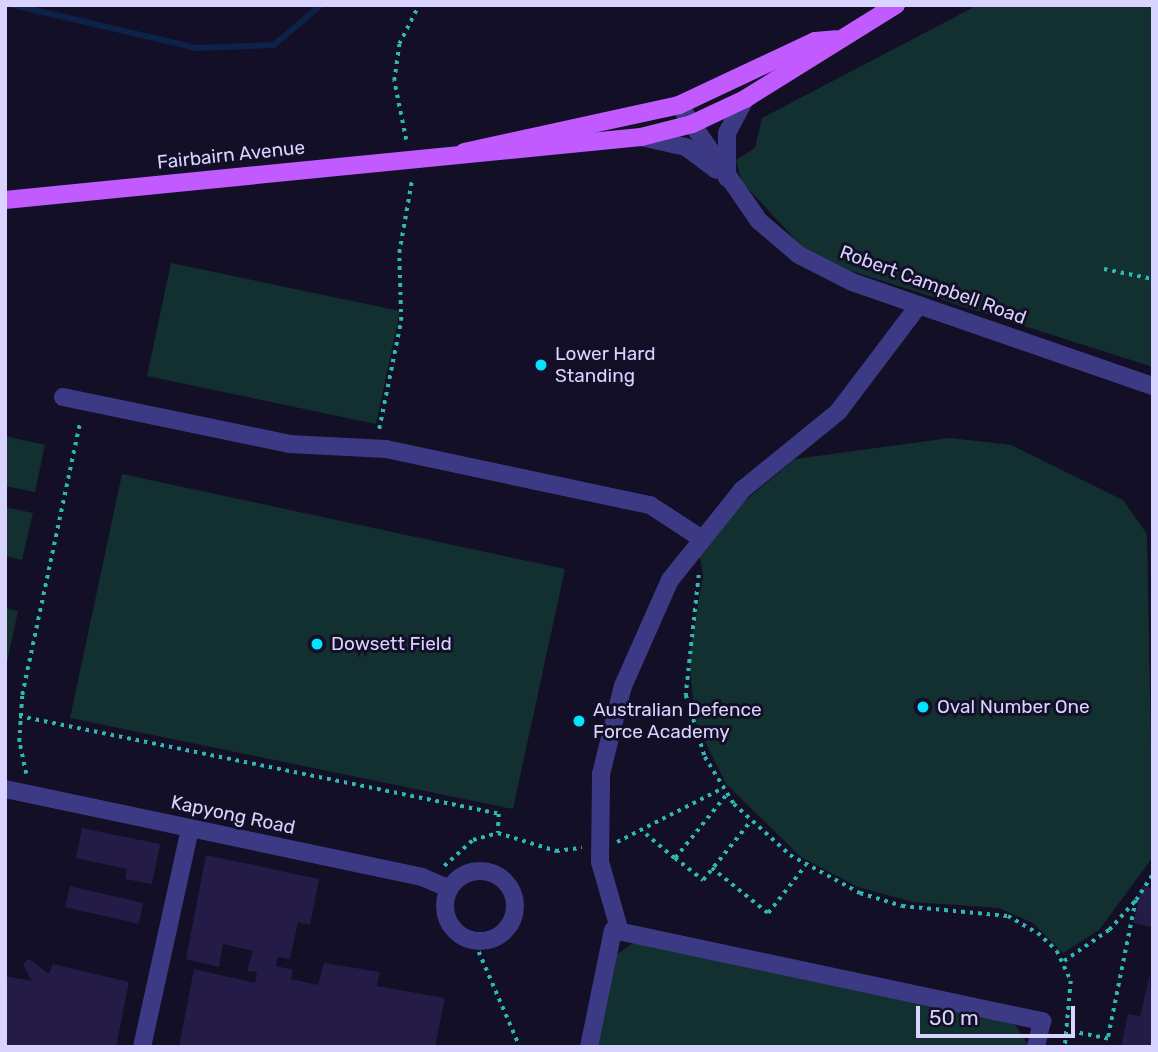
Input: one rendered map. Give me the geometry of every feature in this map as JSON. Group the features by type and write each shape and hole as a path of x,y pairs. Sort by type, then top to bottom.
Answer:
{"main road":[{"name":"Fairbairn Avenue","path":"462,153 485,156 640,137 692,124 745,99 820,57 836,39 896,5"},
{"name":"Fairbairn Avenue","path":"5,200 462,153 679,105 814,41 836,39"}],"street":[{"path":"727,178 727,133 745,99"},
{"name":"Robert Campbell Road","path":"679,105 759,221 800,255 919,305 1153,386"},
{"name":"Robert Campbell Road","path":"640,137 686,147 727,178"},
{"path":"620,932 600,862 601,774 623,686 670,580 696,541 742,490 838,412 919,305"},
{"path":"63,397 289,444 375,448 650,505 696,541"},
{"name":"Kapyong Road","path":"13,784 190,828 422,877 450,889"},
{"path":"142,1047 190,828"},
{"path":"589,1047 613,930 1042,1021 1036,1047"}],"path":[{"path":"405,129 394,81 399,44 419,5"},
{"path":"375,448 401,321 399,253 413,189"},
{"path":"1104,269 1153,279"},
{"path":"13,784 28,780 19,716 84,402"},
{"path":"696,541 699,572 686,695 696,737 727,794 750,822 805,866 902,906 1014,918 1044,938 1064,961 1073,998 1065,1047"},
{"path":"19,716 499,814 498,833"},
{"path":"629,839 645,833 723,788"},
{"path":"675,858 727,794"},
{"path":"645,833 703,880 750,822"},
{"path":"431,864 450,863 473,840 498,833 556,851 577,849"},
{"path":"712,868 768,913 805,866"},
{"path":"1064,961 1109,930 1136,900 1153,874"},
{"path":"1068,1031 1108,1039 1136,900"},
{"path":"479,951 520,1047"}],"green space":[{"path":"978,5 1153,5 1153,367 845,269 804,249 742,182 736,160 755,148 762,118"},
{"path":"171,263 400,311 376,424 147,376"},
{"path":"5,436 45,445 35,492 5,486"},
{"name":"Oval Number One","path":"950,438 1011,445 1123,500 1147,534 1153,857 1099,930 1063,953 1033,923 999,908 913,902 858,887 801,857 726,784 695,721 689,657 703,576 699,552 729,514 795,459"},
{"name":"Dowsett Field","path":"122,474 565,569 513,809 70,718"},
{"path":"5,507 33,513 22,560 5,556"},
{"path":"5,608 18,611 5,672"},
{"path":"634,942 1012,1020 1029,1047 596,1047 615,956"}],"building":[{"path":"82,828 160,844 152,884 125,879 127,869 76,858"},
{"path":"206,855 319,879 310,925 298,922 290,959 278,957 276,966 293,970 291,979 318,985 324,963 380,972 377,986 445,998 435,1047 179,1047 194,969 255,983 257,972 247,971 253,951 223,944 219,967 186,959"},
{"path":"70,886 143,903 139,924 65,907"},
{"path":"1142,886 1153,888 1153,927 1133,923"},
{"path":"29,959 49,974 53,964 129,982 116,1047 5,1047 5,976 32,981 23,964"},
{"path":"1150,974 1153,1047 1121,1047 1128,1014 1140,1016"}],"waterway":[{"path":"13,5 196,48 274,45 321,5"}],"place":[{"name":"Lower Hard Standing","path":"541,365"},
{"name":"Dowsett Field","path":"317,644"},
{"name":"Oval Number One","path":"923,707"},
{"name":"Australian Defence Force Academy","path":"579,721"}]}
